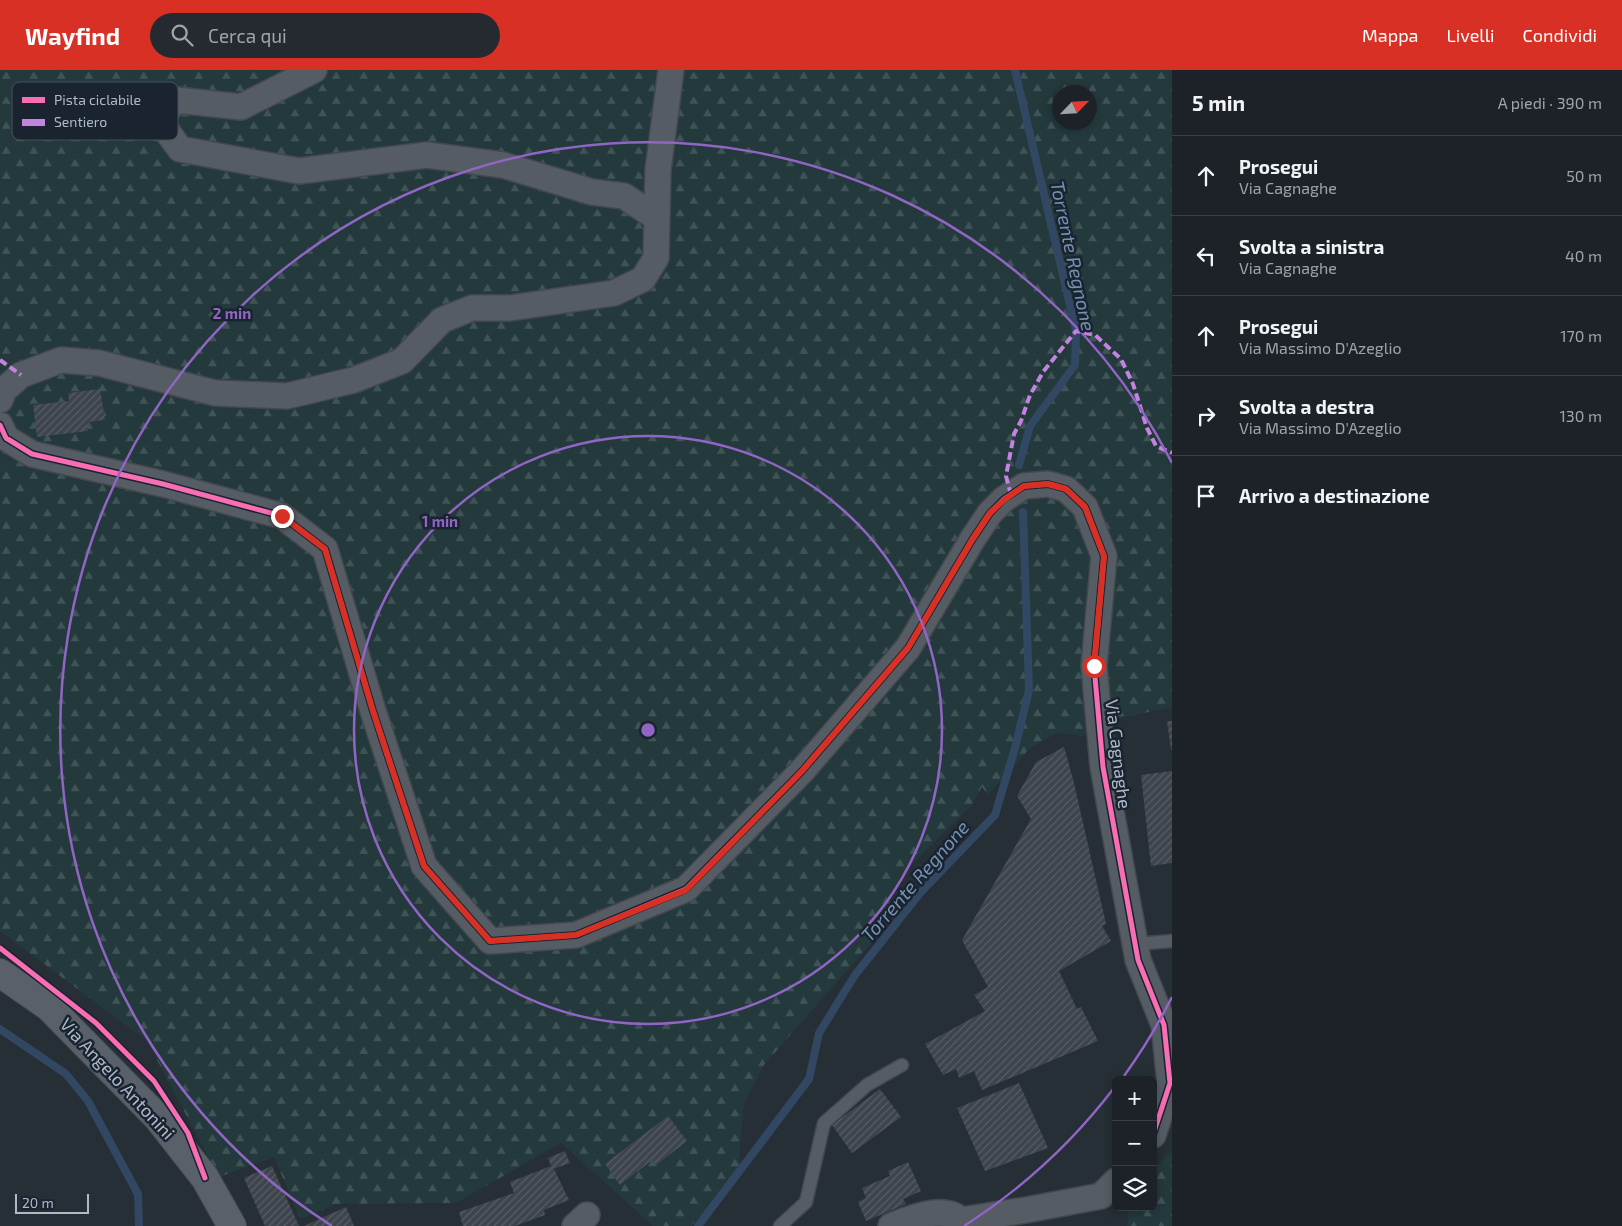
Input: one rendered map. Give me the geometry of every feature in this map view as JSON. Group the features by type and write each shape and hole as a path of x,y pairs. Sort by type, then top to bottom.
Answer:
{"main road":[{"name":"Via Angelo Antonini","path":"0,973 48,1007 158,1118 205,1178 232,1226"}],"street":[{"path":"178,100 241,107 314,70"},
{"path":"0,400 4,390 21,375 61,360 99,363 215,393 287,396 354,380 402,361 442,320 472,308 510,308 614,293 643,279 656,258 658,170 671,70"},
{"path":"173,140 180,149 299,171 426,154 503,165 592,192 624,196 657,218"},
{"name":"Via Cagnaghe","path":"0,425 6,438 32,454 163,484 282,516 325,549 373,711 424,866 490,941 576,935 686,890 802,771 908,648 990,513 1024,486 1048,484 1066,489 1085,507 1104,556 1094,666 1103,767 1138,960 1164,1025 1170,1083 1157,1123"},
{"path":"891,1226 914,1216 942,1212 963,1223 1101,1196 1112,1185"}],"lane":[{"path":"1135,944 1172,941"},
{"path":"780,1226 806,1202 824,1123 868,1085 902,1065"}],"green space":[{"path":"0,70 1172,70 1172,707 1097,723 1083,736 1057,733 1030,748 988,795 982,787 971,806 901,875 872,942 764,1065 744,1104 738,1177 691,1226 653,1226 561,1143 456,1203 337,1204 300,1219 274,1157 219,1177 147,1041 0,931"},
{"path":"1172,1151 1172,1226 1127,1226 1129,1211 1157,1211 1157,1165"}],"building":[{"path":"100,389 105,420 87,422 88,431 37,437 33,405 69,401 68,393"},
{"path":"1167,721 1172,721 1172,750 1171,750"},
{"path":"1064,747 1106,924 1102,926 1111,941 1059,971 1077,1009 1081,1007 1098,1041 982,1090 974,1071 959,1078 956,1069 943,1075 925,1044 985,1011 974,995 988,987 962,940 1031,819 1017,796 1036,762"},
{"path":"1172,771 1172,863 1151,866 1141,775"},
{"path":"1019,1083 1048,1148 985,1171 957,1108"},
{"path":"880,1089 901,1117 852,1153 832,1125"},
{"path":"668,1116 687,1141 656,1165 652,1160 620,1185 605,1164"},
{"path":"565,1151 570,1163 554,1169 569,1200 544,1210 545,1215 515,1226 463,1226 459,1212 514,1193 510,1182 551,1166 548,1158"},
{"path":"908,1162 921,1191 903,1199 906,1204 866,1221 858,1202 866,1198 862,1188 890,1176 888,1171"},
{"path":"272,1166 299,1226 265,1226 244,1178"},
{"path":"346,1207 354,1226 304,1226"}],"waterway":[{"name":"Torrente Regnone","path":"1015,70 1076,331 1075,365 1030,426 1019,465"},
{"name":"Torrente Regnone","path":"698,1226 809,1079 819,1033 855,975 921,892 995,815 1015,748 1029,690 1023,512"},
{"path":"0,1029 66,1074 88,1101 138,1194 139,1226"}],"marked path":[{"path":"1011,495 1006,476 1014,434 1021,421 1030,395 1043,372 1076,331 1095,335 1121,359 1133,384 1147,428 1156,446 1172,453"},
{"path":"0,360 21,375"}],"cycle path":[{"path":"0,425 6,438 32,454 163,484 282,516 325,549 373,711 424,866 490,941 576,935 686,889 802,771 908,648 990,513 1004,499 1024,486 1048,484 1066,489 1085,507 1104,556 1094,666 1103,767 1138,960 1164,1025 1170,1083 1157,1123"},
{"path":"0,948 96,1023 154,1081 188,1133 205,1178"}],"route":[{"path":"282,516 325,549 373,711 424,866 490,941 576,935 686,890 802,771 908,648 990,513 1024,486 1048,484 1066,489 1085,507 1104,556 1094,666"}]}
